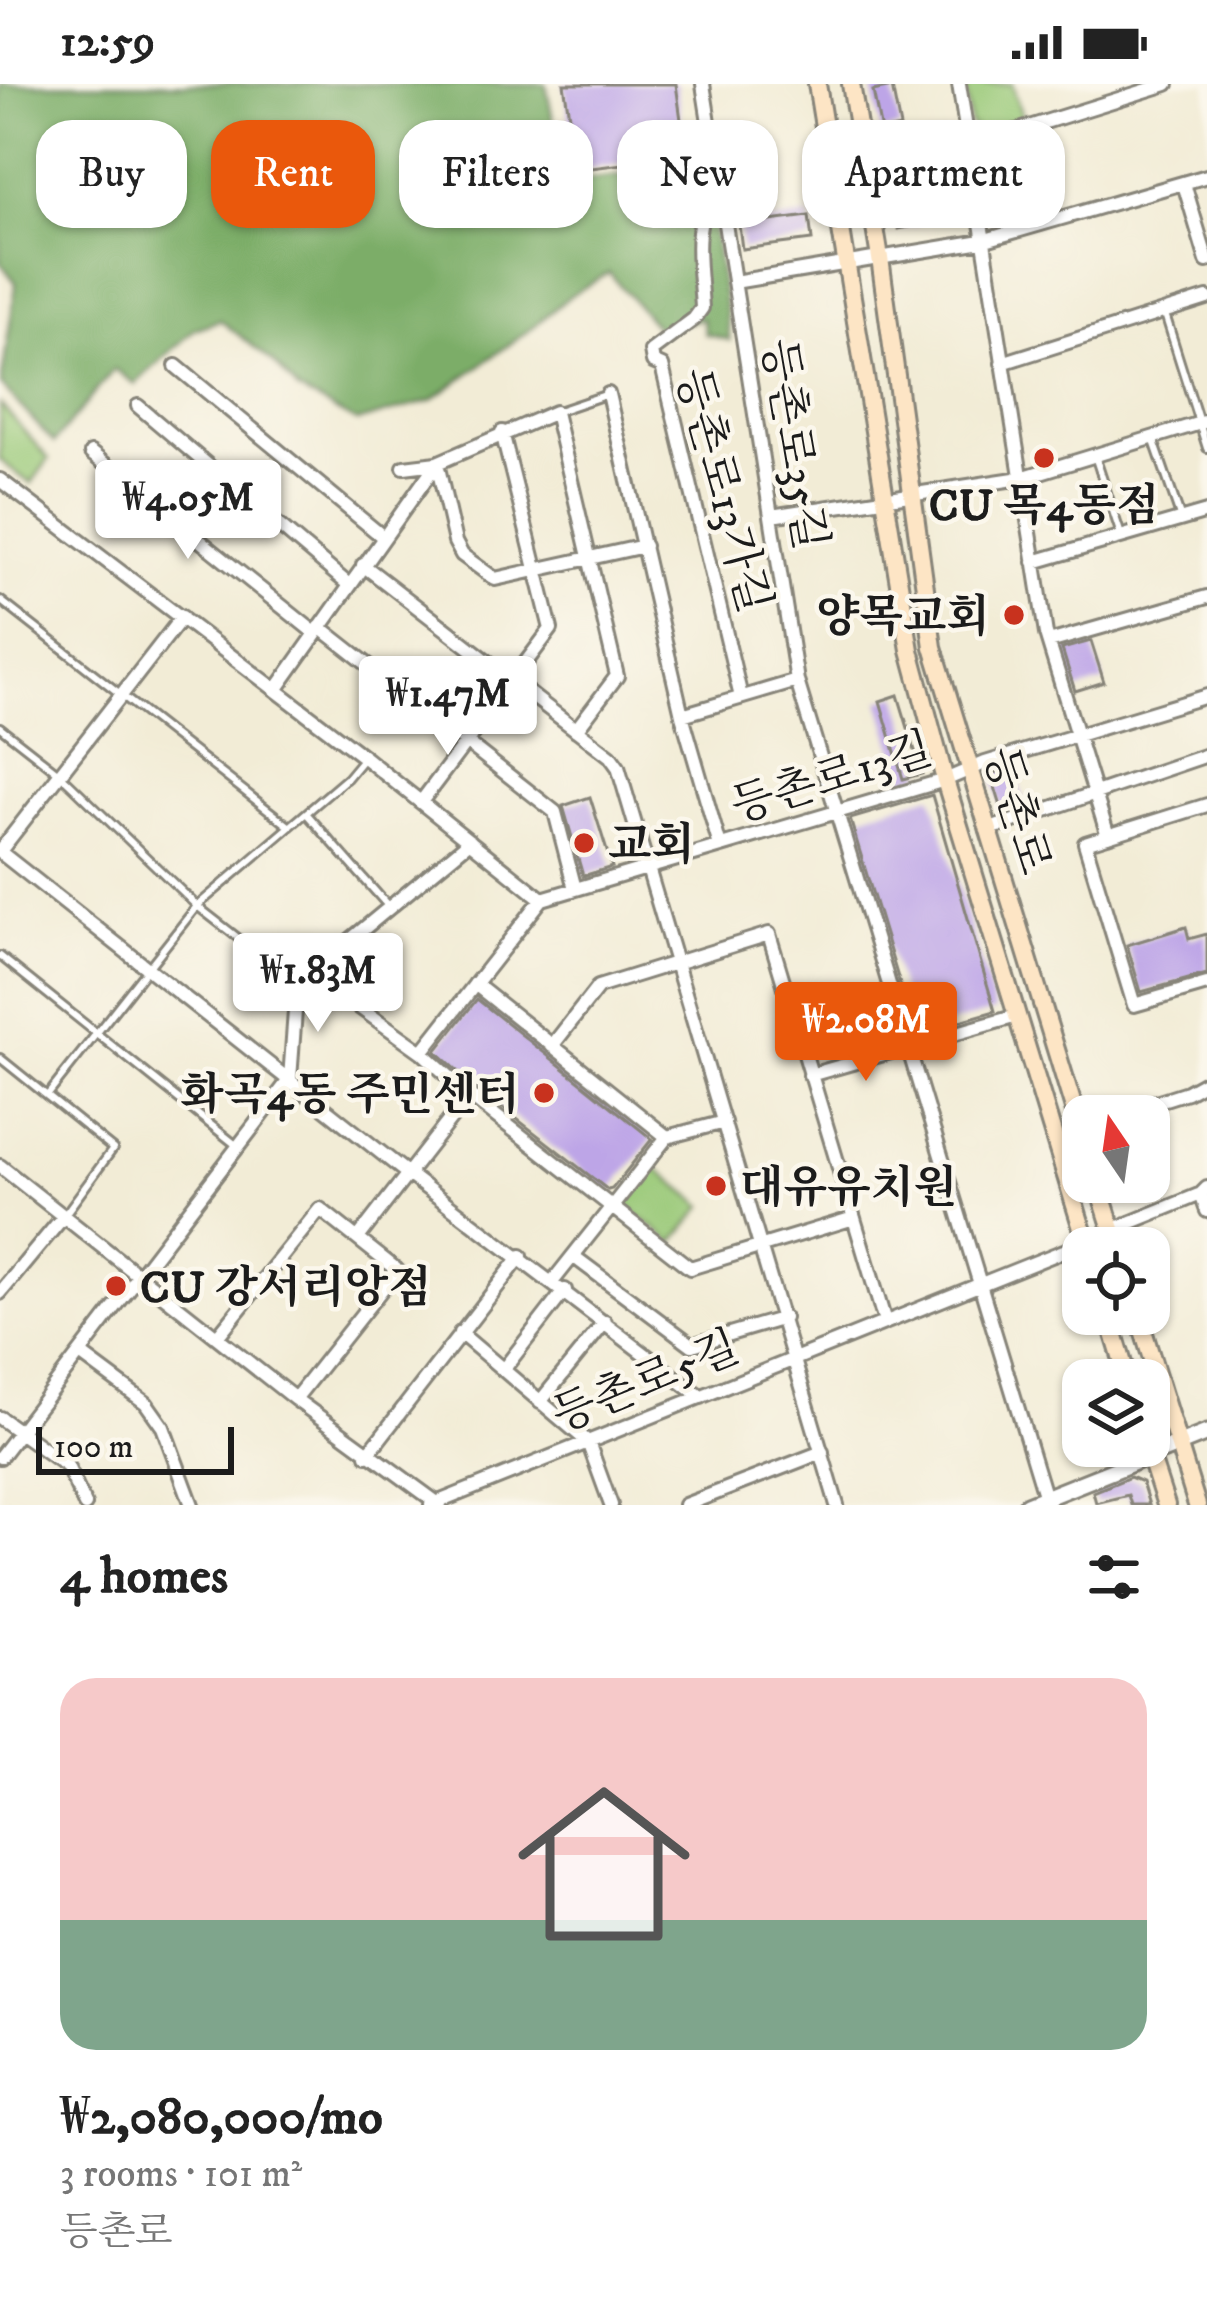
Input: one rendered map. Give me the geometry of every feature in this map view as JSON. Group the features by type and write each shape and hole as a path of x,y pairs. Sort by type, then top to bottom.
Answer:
{"main road":[{"name":"등촌로","path":"817,84 910,650 1081,1227"},
{"name":"등촌로","path":"851,84 933,646 1071,1095"},
{"path":"1145,1335 1197,1505"},
{"path":"1154,1467 1166,1505"}],"street":[{"name":"등촌로35길","path":"703,84 709,120"},
{"path":"959,84 964,120"},
{"path":"1051,120 1167,84"},
{"path":"734,282 982,241 1207,176"},
{"path":"1184,184 1207,261"},
{"name":"등촌로13가길","path":"698,228 702,308 651,351 653,362 662,366 741,698"},
{"name":"등촌로35길","path":"725,228 797,681 1046,1502"},
{"path":"980,228 1049,642 1108,836"},
{"path":"1002,363 1207,298"},
{"path":"176,366 383,537"},
{"name":"등촌로13가길","path":"608,394 682,715 720,846"},
{"path":"138,406 349,585"},
{"path":"404,467 437,463 555,412 617,676 576,730"},
{"path":"771,516 1021,478 1203,423"},
{"path":"421,802 551,629 502,432"},
{"path":"92,453 555,812 575,889"},
{"path":"276,690 437,463"},
{"path":"437,463 455,542 462,555 495,579 644,546"},
{"path":"0,480 542,899 422,1052"},
{"path":"1034,562 1207,512"},
{"path":"363,565 618,767 837,1505"},
{"path":"1049,642 1207,597"},
{"path":"182,617 0,851 408,1174 701,1397"},
{"path":"682,715 797,681"},
{"name":"등촌로13길","path":"542,899 1207,696"},
{"path":"987,830 1207,755"},
{"path":"1207,806 1085,843 1134,1005 1207,984"},
{"path":"0,1457 290,1079 296,984 470,842"},
{"path":"552,1046 598,987 769,934 885,1322"},
{"path":"310,972 422,1052 469,1095 690,1268 854,1218"},
{"path":"476,985 667,1137"},
{"path":"811,1075 1017,1016"},
{"path":"1170,1097 1207,1081"},
{"path":"358,1238 469,1095"},
{"path":"503,1370 559,1286 573,1256 667,1137 724,1122"},
{"path":"0,1166 295,1400 436,1504"},
{"path":"1137,1227 1204,1191 1207,1211"},
{"path":"217,1337 320,1209 398,1270 295,1400"},
{"path":"0,1291 63,1217"},
{"name":"등촌로5길","path":"436,1504 1062,1254"},
{"path":"367,1454 521,1256"},
{"path":"573,1256 692,1346 784,1318"},
{"path":"540,1402 605,1322"},
{"path":"460,1333 587,1442 611,1505"},
{"path":"80,1354 146,1403 163,1427 192,1505"},
{"path":"0,1418 67,1466 85,1505"},
{"path":"1170,1446 1207,1433"},
{"path":"685,1505 822,1452"},
{"path":"1027,1505 1046,1502 1117,1467"}],"lane":[{"path":"1165,311 1207,448"},
{"path":"555,412 608,394"},
{"path":"1154,438 1181,520"},
{"path":"1095,455 1121,535"},
{"path":"0,600 289,826"},
{"path":"0,727 60,774 197,906 296,984"},
{"path":"47,1096 197,906 347,778 364,757"},
{"path":"306,813 389,907"},
{"path":"0,956 239,1148"},
{"path":"0,1058 113,1149 63,1217"}],"green space":[{"path":"0,84 546,84 553,120 399,120 399,228 593,228 593,179 617,176 617,228 713,228 730,340 705,334 702,318 659,330 609,273 571,295 431,401 356,422 298,390 274,363 220,320 195,329 135,384 114,369 54,443 1,385 16,283 0,262"},
{"path":"965,84 1012,84 1023,120 970,120"},
{"path":"0,404 49,459 31,484 0,460"},
{"path":"654,1166 704,1206 673,1243 623,1203"}],"building":[{"path":"564,84 676,84 681,120 617,120 617,165 593,168 593,120 570,120"},
{"path":"892,87 899,120 879,120 873,91"},
{"path":"802,217 802,228 810,228 812,240 742,249 739,228 778,228 778,220"},
{"path":"1091,641 1104,682 1075,691 1062,649"},
{"path":"898,695 922,774 903,779 880,701"},
{"path":"1013,767 1026,806 1003,813 991,774"},
{"path":"932,795 995,1011 915,1034 850,819"},
{"name":"교회","path":"590,797 612,867 583,876 563,806"},
{"path":"1186,927 1189,939 1207,934 1207,974 1141,992 1127,945"},
{"name":"화곡4동 주민센터","path":"477,999 652,1139 612,1189 476,1087 436,1051"},
{"path":"1130,1477 1142,1482 1149,1505 1131,1505 1128,1495 1096,1503 1093,1492"}],"place":[{"name":"CU 목4동점","path":"1044,458"},
{"name":"양목교회","path":"1014,615"},
{"name":"교회","path":"584,843"},
{"name":"화곡4동 주민센터","path":"544,1093"},
{"name":"대유유치원","path":"716,1186"},
{"name":"CU 강서리앙점","path":"116,1286"}]}
